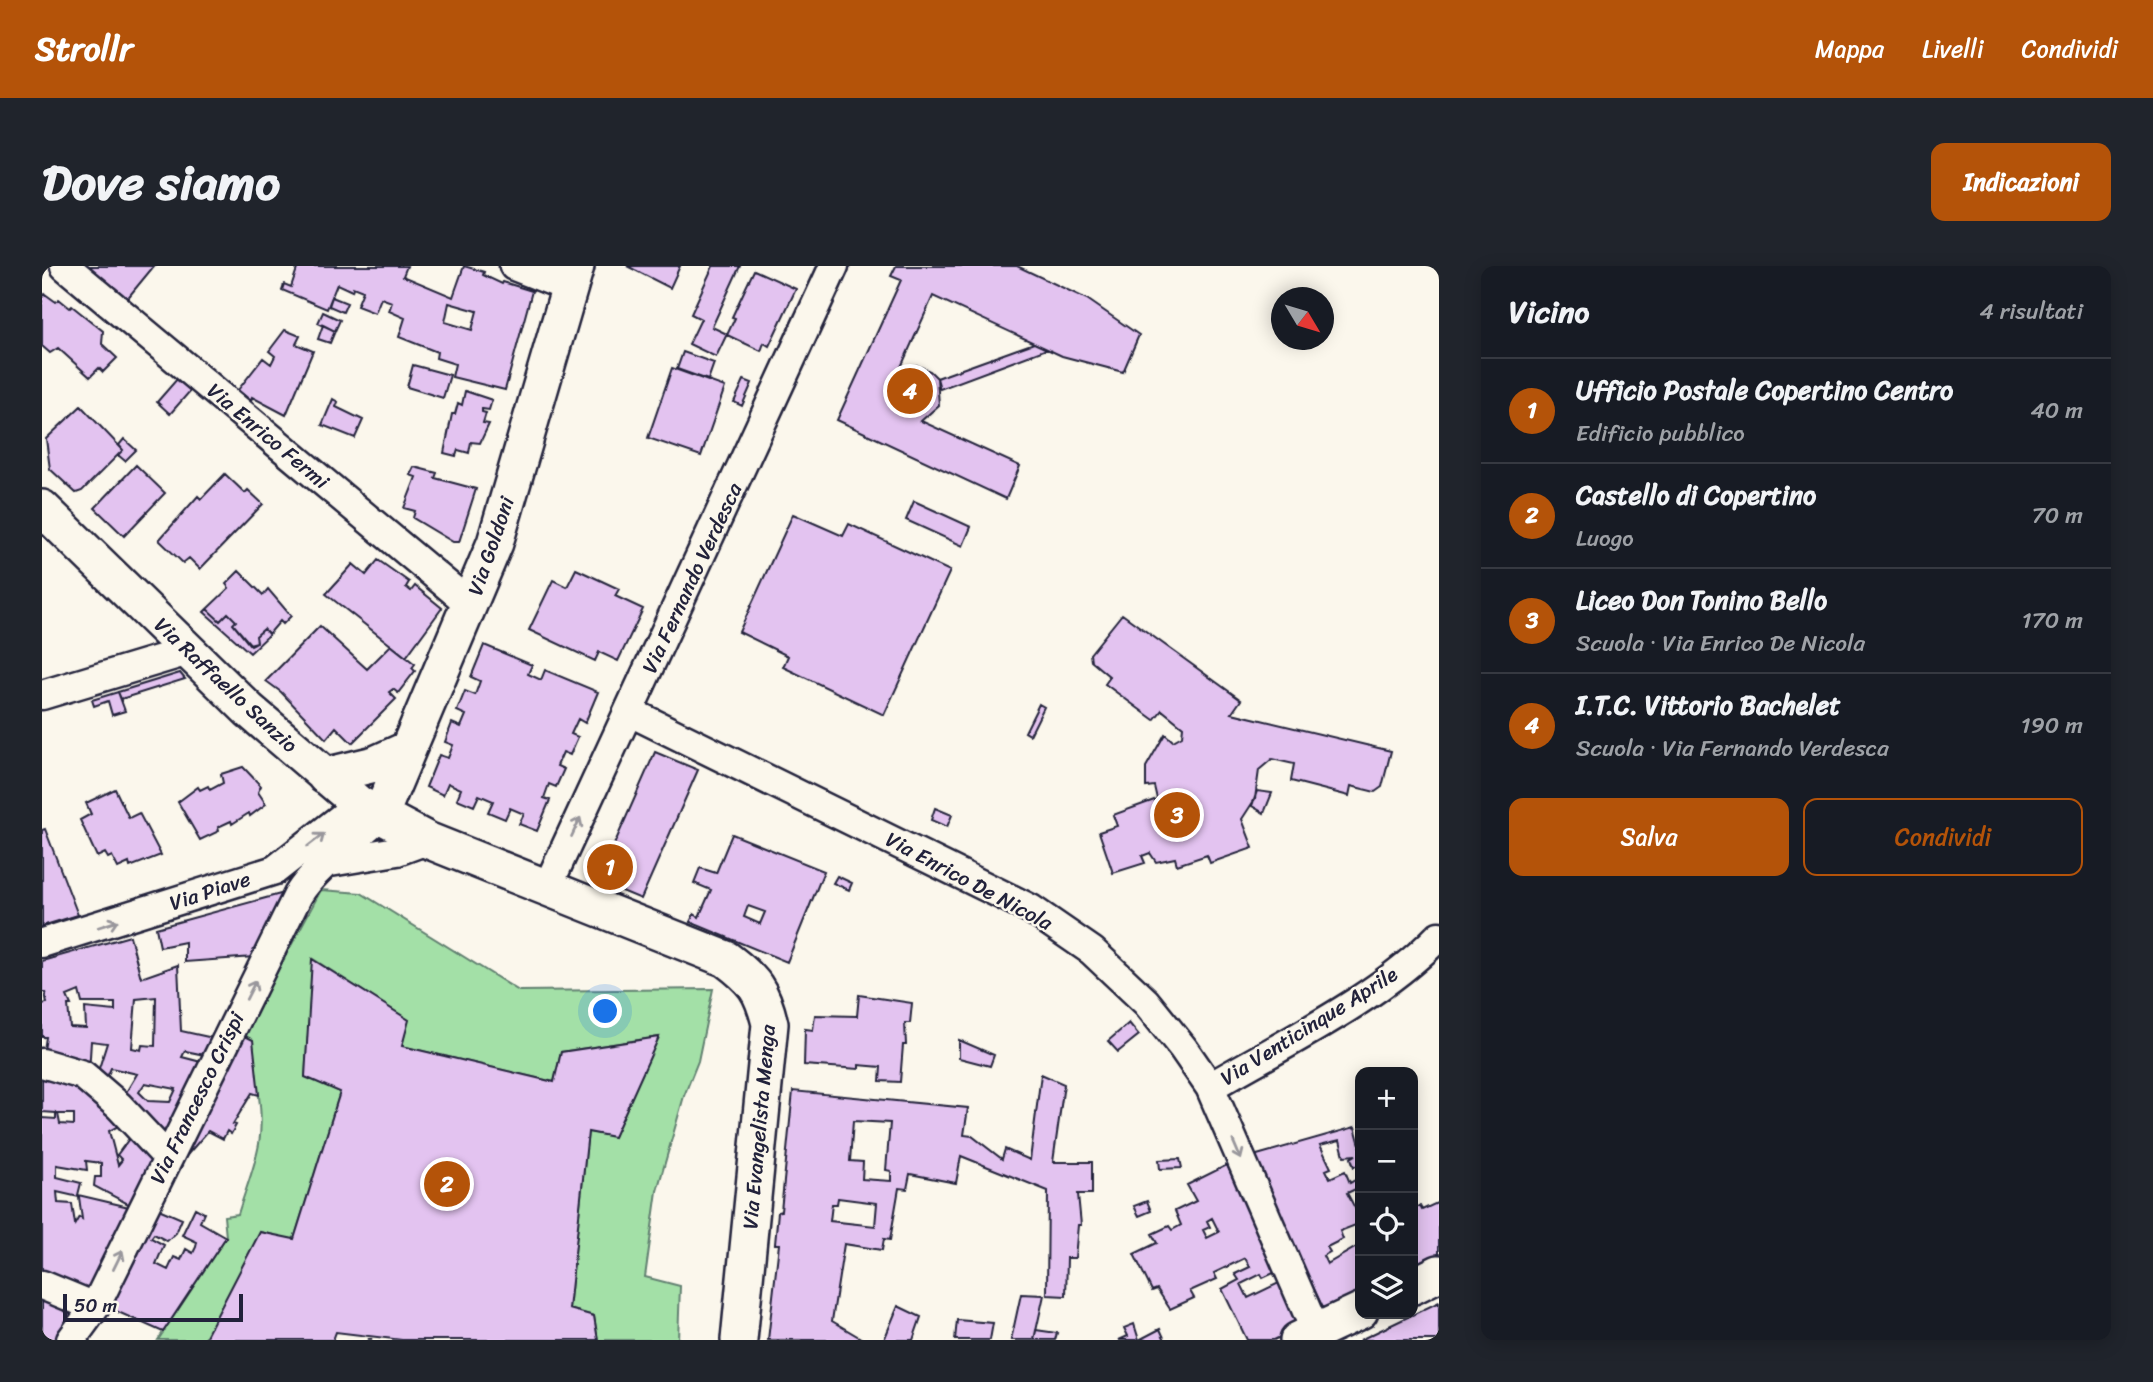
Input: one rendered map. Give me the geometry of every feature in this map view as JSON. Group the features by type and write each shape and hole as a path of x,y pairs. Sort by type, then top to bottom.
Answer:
{"street":[{"name":"Via Enrico Fermi","path":"65,266 471,605"},
{"path":"514,266 573,277"},
{"name":"Via Fernando Verdesca","path":"547,888 631,712 828,268"},
{"name":"Via Goldoni","path":"406,750 471,605 495,543 573,277"},
{"name":"Via Raffaello Sanzio","path":"42,508 188,651 325,776 370,810 427,840"},
{"path":"42,695 188,651"},
{"name":"Via Enrico De Nicola","path":"631,712 1031,909 1092,951 1146,1002 1184,1048 1210,1087 1307,1336"},
{"path":"325,776 375,764 406,750"},
{"path":"370,810 406,750"},
{"path":"330,862 397,851 427,840 410,800 406,750"},
{"name":"Via Francesco Crispi","path":"71,1340 95,1307 298,895 312,873 330,862 370,810"},
{"name":"Via Piave","path":"42,943 275,870 370,810"},
{"name":"Via Evangelista Menga","path":"427,840 726,959 751,978 764,997 770,1024 739,1340"},
{"name":"Via Venticinque Aprile","path":"1210,1087 1356,1000 1415,961 1439,936"},
{"path":"42,1063 83,1075 167,1157"},
{"path":"1418,1284 1439,1273"},
{"path":"42,1285 95,1307"},
{"path":"1307,1336 1355,1313"}],"green space":[{"path":"321,890 361,893 519,991 713,989 698,1061 684,1096 657,1191 645,1277 680,1286 678,1340 598,1340 594,1316 569,1309 588,1132 614,1136 658,1037 561,1052 554,1082 402,1046 408,1020 313,959 305,1076 340,1092 294,1239 204,1340 158,1340 226,1237 224,1216 238,1214 255,1161 261,1130 258,1089 243,1035"}],"building":[{"path":"84,266 154,266 126,300"},
{"path":"298,266 407,266 403,276 453,297 464,266 484,272 483,275 502,284 503,282 532,291 505,390 452,377 455,364 436,358 437,352 399,337 405,318 389,311 392,302 381,298 375,313 357,306 363,291 353,287 352,291 337,284 327,309 282,290 284,284 291,287","holes":["449,303 477,311 472,330 445,322"]},
{"path":"627,266 680,266 670,288"},
{"path":"713,266 740,266 712,327 727,334 716,357 689,344 701,319 691,314"},
{"path":"896,266 1017,266 1087,299 1139,335 1123,372 1062,356 933,296 901,367 916,365 930,371 937,378 939,405 921,421 1020,466 1006,499 837,420 901,280 891,276"},
{"path":"754,270 796,289 769,346 764,343 761,351 727,335 735,318 732,317"},
{"path":"45,294 56,302 59,299 70,308 72,306 103,331 102,344 117,358 103,372 99,368 90,377 58,348 50,353 42,346 42,298"},
{"path":"332,297 347,303 343,312 329,306"},
{"path":"323,312 340,320 335,331 318,323"},
{"path":"323,325 335,331 330,343 318,339"},
{"path":"285,330 300,336 296,344 313,351 286,415 252,397 251,401 238,390 263,358 271,364 275,356 269,351"},
{"path":"1034,343 1047,349 940,389 937,378"},
{"path":"683,352 714,363 708,380 677,369"},
{"path":"413,365 450,375 443,398 407,387"},
{"path":"672,368 725,387 701,456 648,438"},
{"path":"177,379 191,390 170,414 157,402"},
{"path":"744,380 752,383 742,406 734,402"},
{"path":"465,391 492,400 489,410 482,409 482,412 486,413 483,423 489,424 480,443 471,442 469,453 458,450 456,456 444,453 452,414 455,414 458,403 462,405"},
{"path":"333,399 338,402 336,407 363,420 355,438 322,425"},
{"path":"81,406 123,450 82,491 76,493 50,469 46,439"},
{"path":"124,439 136,450 125,461 118,455 123,450 119,445"},
{"path":"136,465 165,493 124,536 95,508"},
{"path":"414,467 437,473 435,478 476,489 459,542 453,542 413,518 415,511 404,508 416,477 410,475"},
{"path":"225,474 245,493 248,490 263,504 200,569 189,558 183,563 159,540 198,496 201,499"},
{"path":"914,501 971,527 963,546 906,520"},
{"path":"793,514 843,536 849,524 950,571 884,715 783,667 788,656 739,632"},
{"path":"378,560 409,582 406,587 411,591 415,586 442,608 406,657 326,594 353,564 366,575"},
{"path":"576,569 619,589 615,596 643,609 618,661 599,652 595,661 529,630 553,580 567,587"},
{"path":"239,571 263,595 268,589 291,616 283,624 280,621 269,634 264,629 256,636 257,642 251,645 233,624 236,621 228,613 220,621 207,609 229,588 226,584"},
{"path":"207,609 220,621 228,613 236,621 233,624 249,644 257,642 256,636 264,629 269,635 250,653 204,612"},
{"path":"1122,614 1241,700 1232,713 1391,751 1382,787 1375,792 1351,786 1349,796 1291,781 1294,764 1272,759 1259,770 1255,799 1242,819 1253,848 1210,863 1207,855 1177,865 1175,858 1156,862 1150,853 1142,856 1145,863 1113,873 1099,832 1117,826 1113,815 1157,799 1154,786 1146,787 1146,767 1165,734 1173,741 1182,736 1183,727 1162,710 1154,720 1105,684 1110,677 1091,661 1090,654"},
{"path":"320,626 367,669 391,645 415,664 412,668 415,671 398,693 393,689 389,692 396,699 352,743 336,727 326,739 281,692 266,681"},
{"path":"484,645 532,665 528,674 541,680 545,670 598,692 585,723 578,719 571,734 578,737 570,755 563,752 557,766 564,769 556,787 549,784 544,798 550,800 537,831 519,824 524,814 510,808 505,819 488,812 493,801 479,795 474,806 457,799 461,789 448,783 443,795 426,787 439,755 448,758 453,745 445,742 452,723 461,727 466,715 457,711 465,691 475,695 480,681 471,677"},
{"path":"180,673 185,679 121,699 118,692"},
{"path":"118,692 125,711 112,715 108,701 94,706 92,700"},
{"path":"1039,704 1044,707 1030,735 1025,732"},
{"path":"655,752 698,770 641,899 598,881"},
{"path":"243,767 261,786 258,792 266,804 250,816 249,813 232,824 231,821 218,827 219,831 200,840 178,802 198,787 200,790 208,786 210,790 223,783 221,774"},
{"path":"115,789 129,818 139,813 161,855 130,867 129,863 118,868 112,856 108,858 105,853 97,857 80,820 91,814 86,803"},
{"path":"1257,791 1272,793 1264,813 1252,806"},
{"path":"935,808 952,815 947,827 931,820"},
{"path":"45,829 78,915 42,926 42,830"},
{"path":"732,834 824,871 787,962 690,922 694,914 699,917 711,890 694,883 700,868 716,873","holes":["748,906 765,912 760,924 744,917"]},
{"path":"837,876 852,883 849,890 833,883"},
{"path":"284,893 254,957 185,962 185,942 160,947 156,928"},
{"path":"130,936 141,978 178,965 181,1031 213,1038 205,1055 185,1051 182,1057 201,1062 161,1143 95,1081 107,1043 91,1041 89,1073 43,1057 46,1037 42,1037 42,1004 47,1003 45,992 42,992 42,961","holes":["79,991 82,1003 115,1003 115,1011 85,1008 86,1028 70,1027 68,1005 71,1005 67,996","156,997 155,1046 142,1045 141,1050 132,1048 136,999","111,1068 137,1074 122,1099 104,1084","145,1083 176,1089 170,1102 148,1101 139,1092"]},
{"path":"312,959 409,1020 402,1046 554,1082 561,1052 659,1037 614,1137 588,1132 569,1309 594,1316 598,1340 402,1340 336,1332 333,1340 204,1340 260,1232 294,1239 340,1092 305,1077"},
{"path":"859,995 912,1003 910,1023 905,1023 906,1045 903,1045 900,1082 880,1081 881,1067 859,1065 859,1069 804,1065 805,1029 813,1030 815,1015 857,1016"},
{"path":"1129,1023 1139,1035 1118,1052 1108,1041"},
{"path":"243,1035 253,1040 259,1095 252,1093 233,1124 236,1125 231,1134 227,1131 223,1139 208,1131 181,1162"},
{"path":"959,1040 994,1055 990,1066 959,1058"},
{"path":"42,1069 78,1076 124,1123 109,1131 118,1165 122,1160 117,1155 134,1132 157,1154 130,1205 94,1186 95,1177 101,1177 101,1163 86,1161 87,1170 57,1165 57,1177 81,1183 78,1195 129,1207 85,1295 42,1278 42,1118 56,1119 56,1113 42,1112","holes":["58,1114 74,1114 74,1125 60,1124","57,1192 79,1197 82,1219 79,1217 75,1224 72,1204 58,1203"]},
{"path":"1041,1074 1064,1084 1053,1162 1092,1162 1092,1194 1078,1194 1081,1225 1078,1225 1075,1258 1067,1258 1066,1296 1047,1295 1048,1191 961,1156 956,1183 910,1174 907,1189 899,1188 890,1240 884,1239 882,1250 844,1244 832,1321 864,1340 768,1340 779,1244 775,1244 778,1212 781,1211 793,1091 968,1108 964,1135 972,1136 1002,1159 1005,1149 1030,1160","holes":["853,1121 890,1123 886,1170 891,1171 891,1181 862,1179 863,1162 850,1161","838,1198 877,1203 875,1226 830,1221 832,1204 837,1204"]},
{"path":"1355,1127 1355,1155 1344,1156 1340,1140 1320,1145 1331,1168 1326,1170 1330,1178 1345,1171 1350,1183 1355,1180 1355,1189 1347,1193 1355,1208 1355,1225 1340,1231 1343,1239 1327,1247 1330,1252 1323,1256 1327,1264 1355,1248 1355,1300 1326,1314 1250,1157"},
{"path":"1180,1159 1182,1168 1160,1169 1159,1160"},
{"path":"1227,1165 1278,1271 1263,1278 1261,1274 1241,1284 1248,1298 1283,1281 1305,1325 1274,1340 1247,1340 1222,1289 1239,1280 1235,1274 1250,1267 1245,1258 1214,1273 1217,1279 1190,1291 1194,1298 1170,1309 1157,1289 1152,1291 1134,1254 1157,1243 1152,1234 1169,1226 1172,1230 1181,1225 1175,1211 1196,1201 1187,1185","holes":["1212,1218 1219,1232 1207,1238 1203,1230 1210,1227 1207,1221"]},
{"path":"1147,1201 1151,1211 1139,1216 1134,1206"},
{"path":"1439,1202 1439,1261 1418,1271 1418,1207 1422,1210"},
{"path":"154,1207 182,1219 176,1233 167,1241 154,1234 151,1238 164,1245 156,1264 168,1270 174,1257 181,1260 186,1249 193,1253 196,1247 197,1242 182,1235 195,1208 204,1213 200,1222 226,1237 163,1332 109,1308"},
{"path":"1021,1294 1044,1295 1034,1340 1011,1340"},
{"path":"42,1295 79,1306 61,1340 42,1340"},
{"path":"1439,1302 1439,1340 1360,1340 1404,1319 1418,1319 1418,1312"},
{"path":"898,1306 921,1317 913,1340 884,1340"},
{"path":"957,1320 993,1323 990,1340 955,1340"},
{"path":"1134,1324 1139,1340 1119,1340 1128,1336 1124,1328"},
{"path":"1160,1329 1165,1340 1139,1340"},
{"path":"1036,1330 1057,1333 1055,1340 1034,1340"}],"place":[{"name":"I.T.C. Vittorio Bachelet","path":"910,391"},
{"name":"Liceo Don Tonino Bello","path":"1177,815"},
{"name":"Ufficio Postale Copertino Centro","path":"610,867"},
{"name":"Castello di Copertino","path":"447,1184"}]}
